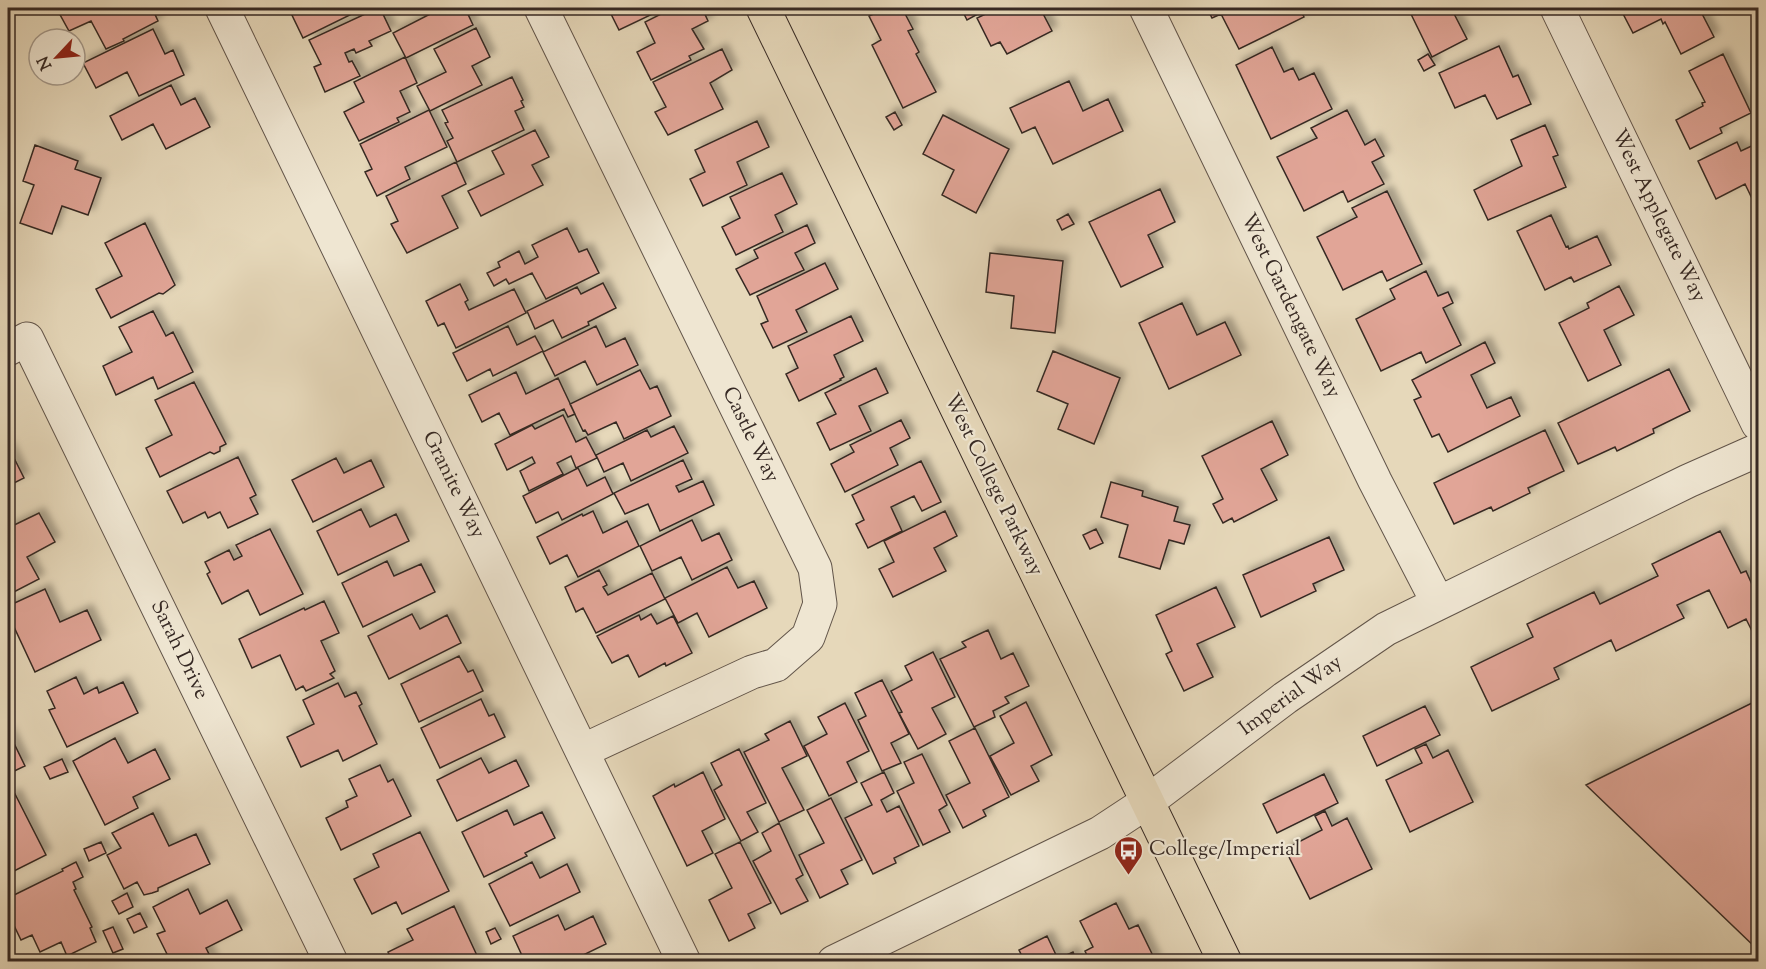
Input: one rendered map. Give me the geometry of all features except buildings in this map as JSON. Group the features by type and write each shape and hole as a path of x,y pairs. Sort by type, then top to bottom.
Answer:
{"main road":[{"name":"West College Parkway","path":"763,8 1225,962"}],"street":[{"name":"Granite Way","path":"222,8 684,962"},
{"name":"Castle Way","path":"541,8 815,568 820,604 808,637 776,665 752,672 582,751"},
{"name":"West Gardengate Way","path":"1146,8 1375,481 1438,603"},
{"name":"West Applegate Way","path":"1557,8 1758,424"},
{"name":"Sarah Drive","path":"17,344 331,962"},
{"name":"Imperial Way","path":"834,962 1100,833 1147,802 1285,698 1386,629 1677,486 1758,450"}],"place":[{"name":"College/Imperial","path":"1128,876"}]}
